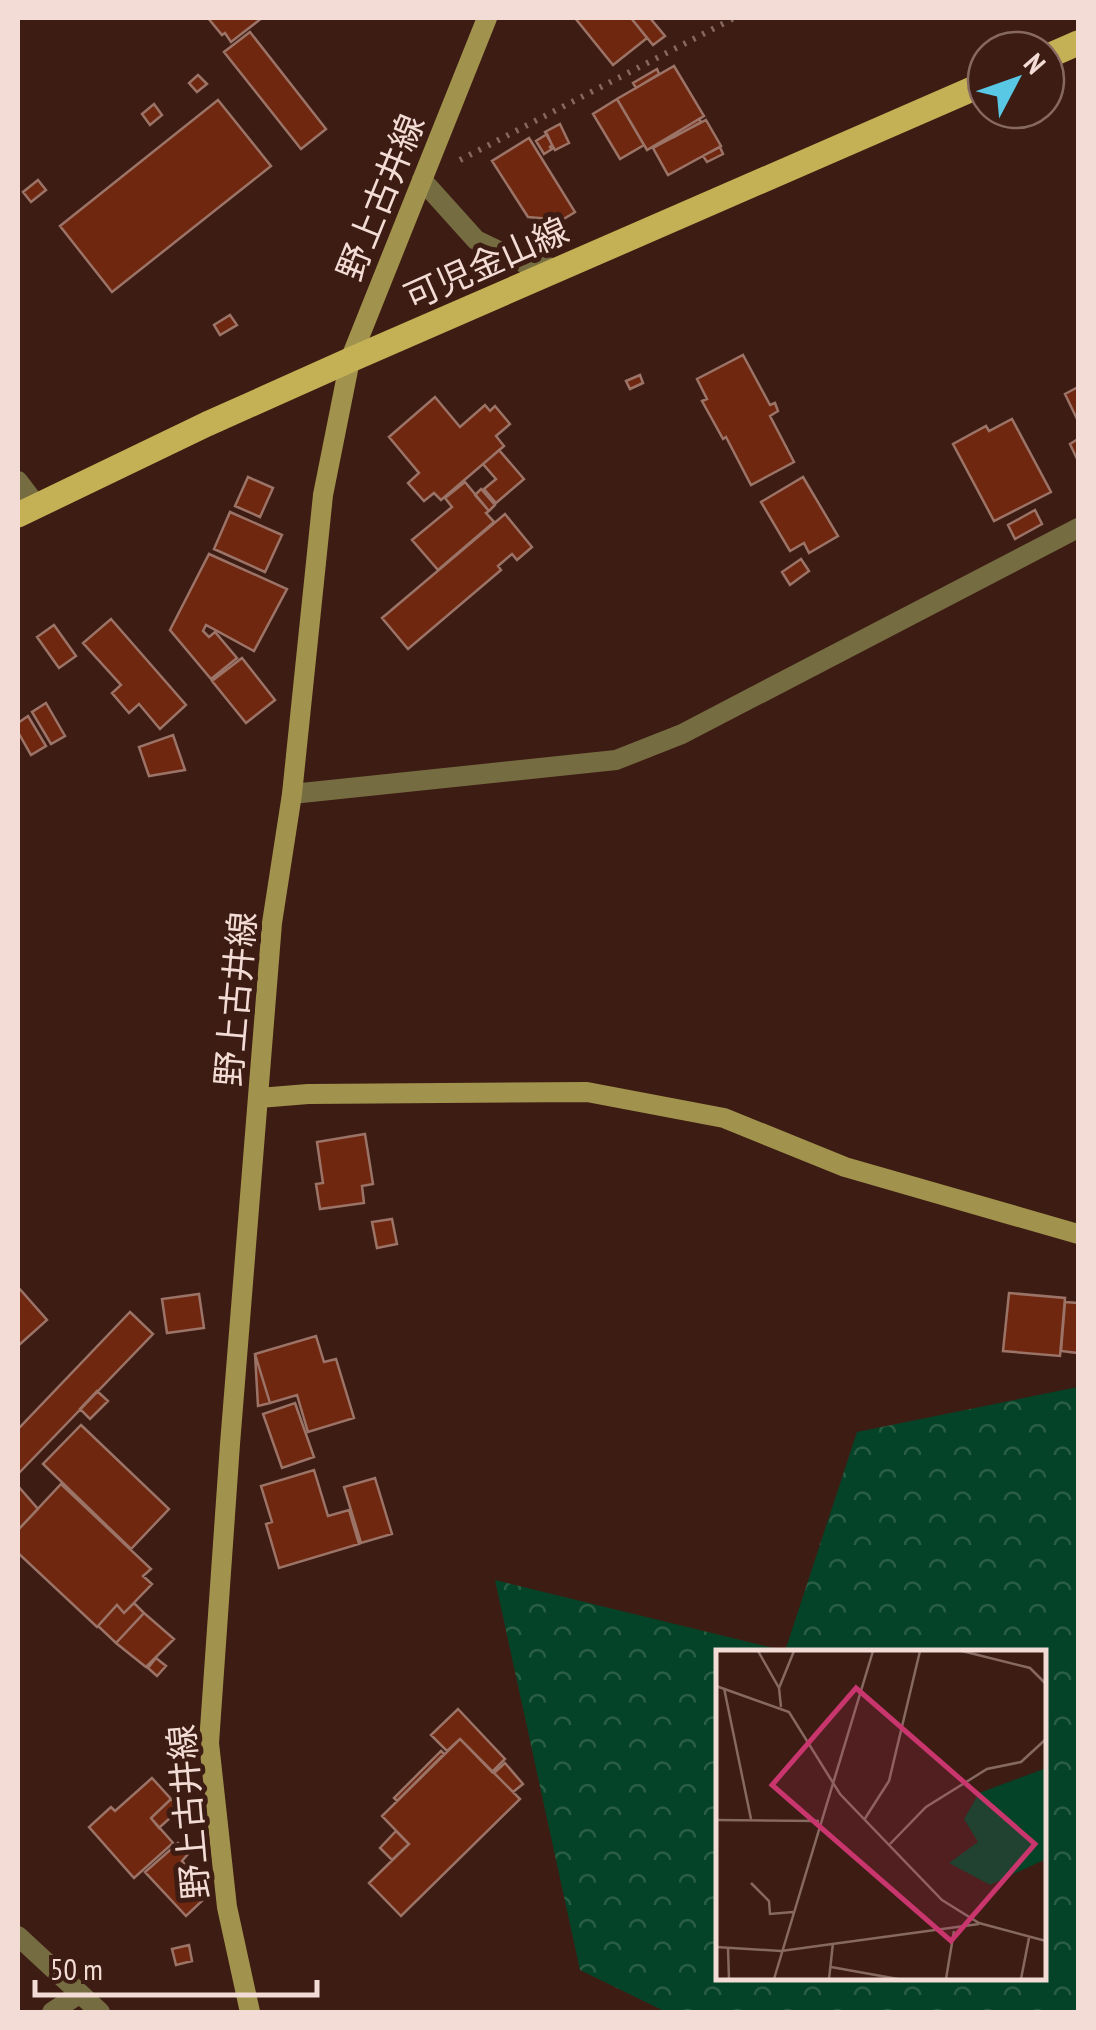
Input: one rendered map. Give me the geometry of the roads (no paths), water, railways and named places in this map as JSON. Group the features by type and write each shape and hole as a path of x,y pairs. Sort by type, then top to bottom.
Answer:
{"main road":[{"name":"野上古井線","path":"250,2012 227,1907 209,1742 272,923 292,794 323,494 350,360 487,18"},
{"name":"可児金山線","path":"27,511 350,360 966,92"},
{"path":"259,1098 308,1094 586,1092 724,1118 845,1168 1078,1234"}],"street":[{"path":"422,180 476,240 526,264 559,269"},
{"path":"18,481 27,511"},
{"path":"292,794 616,760 682,734 1078,528"},
{"path":"18,1936 100,2012"},
{"path":"52,2012 79,1994"}]}
